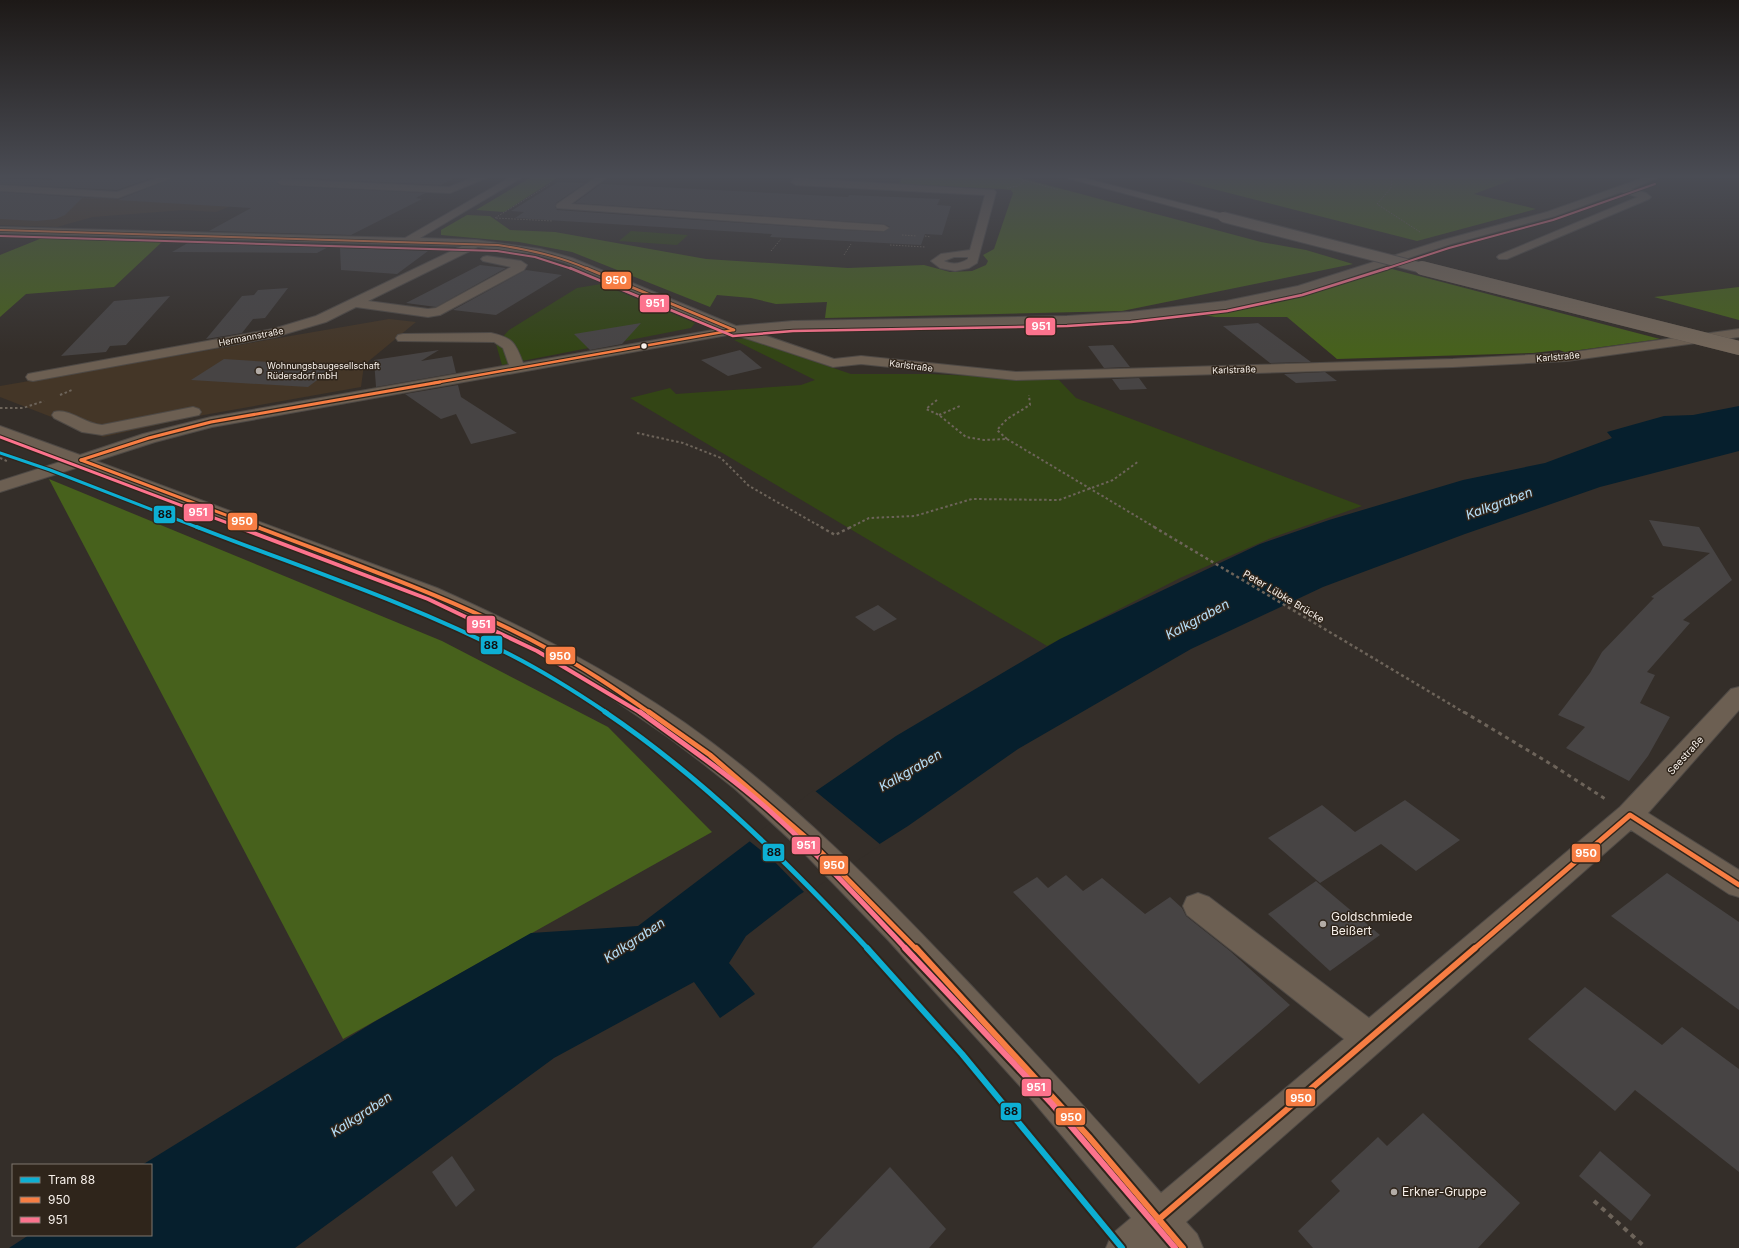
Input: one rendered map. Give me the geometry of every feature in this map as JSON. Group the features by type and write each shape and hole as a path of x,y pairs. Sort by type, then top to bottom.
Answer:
{"highway":[{"path":"1299,236 1739,348"},
{"path":"1342,236 1524,281"},
{"path":"1701,325 1739,334"}],"street":[{"name":"Karlstraße","path":"231,236 476,243 536,251 568,260 734,330 833,362 861,360 1016,376 1453,363 1567,357 1739,334"},
{"path":"407,241 415,236"},
{"path":"975,253 979,236"},
{"path":"0,487 157,436 233,418 734,330 794,325 1067,320 1137,316 1226,305 1301,289 1468,236"},
{"path":"1503,256 1551,236"},
{"name":"Hermannstraße","path":"33,377 275,333 321,319 476,243"},
{"path":"355,303 428,313 440,311 520,267 521,265 514,262 453,254"},
{"path":"374,306 472,257"},
{"path":"403,338 492,337 505,340 509,344 518,369"},
{"path":"60,415 88,429 102,430 222,408 232,410 233,418"},
{"path":"0,431 81,460 422,590 491,620 551,650 617,690 658,718 710,755 756,792 851,880 1089,1137 1158,1220 1184,1248"},
{"name":"Seestraße","path":"1126,1248 1630,815 1739,695"},
{"path":"1630,815 1739,885"},
{"path":"1198,906 1370,1039"}],"path":[{"path":"926,236 931,237"},
{"path":"771,251 781,239"},
{"path":"844,255 852,243"},
{"path":"1007,439 997,430 1000,422 1022,412 1030,405 1029,395 1016,376"},
{"path":"937,400 926,409 939,415 966,437 984,440 1007,439"},
{"path":"939,415 960,406"},
{"path":"637,433 683,443 721,458 748,486 835,535 869,518 915,516 972,499 1059,500 1112,480 1139,462"},
{"name":"Peter Lübke Brücke","path":"1007,439 1554,766 1630,815"},
{"path":"1594,1202 1646,1248"}],"shaded area":[{"path":"389,319 416,322 364,365 361,387 198,416 103,437 0,397 0,386"}],"green space":[{"path":"46,236 164,240 114,287 26,294 0,317 0,255"},
{"path":"455,236 579,236 706,259 848,268 924,265 950,272 972,271 986,265 988,261 983,255 994,249 998,236 1239,236 1261,242 1306,250 1353,264 1122,311 825,318 827,302 776,304 751,298 717,295 710,307 572,252 519,242"},
{"path":"625,236 687,236 677,245 619,241"},
{"path":"1398,236 1435,236 1417,241"},
{"path":"1392,269 1660,339 1565,352 1559,350 1533,353 1337,359 1287,317 1215,317 1192,313 1264,302"},
{"path":"601,284 695,323 691,328 502,365 496,344 509,330 577,288"},
{"path":"1739,287 1739,320 1654,297"},
{"path":"745,338 851,374 929,374 1059,380 1076,398 1362,506 1271,538 1180,578 1047,646 630,398 670,388 676,394 801,385 815,380 734,340"},
{"path":"49,479 442,641 608,727 712,832 343,1039"}],"water":[{"name":"Kalkgraben","path":"1739,406 1739,451 1600,487 1465,534 1323,587 1191,649 1018,749 908,826 799,895 746,936 729,963 755,994 720,1018 694,982 554,1058 295,1248 9,1248 27,1236 152,1236 152,1164 144,1164 374,1022 531,933 638,926 816,791 896,736 1060,639 1260,544 1329,520 1463,480 1545,463 1612,438 1607,432 1664,416 1693,415"}],"pier":[{"path":"814,790 881,845 806,894 773,860 748,840"}],"building":[{"path":"771,236 924,236 921,245"},
{"path":"193,240 334,244 317,253 172,252"},
{"path":"340,248 428,251 397,274 341,270"},
{"path":"480,265 506,268 436,307 406,303"},
{"path":"526,270 562,275 496,315 453,310"},
{"path":"288,288 265,318 253,319 242,333 206,339 242,296 254,295 258,290"},
{"path":"170,296 126,345 110,346 106,352 61,356 114,301"},
{"path":"641,323 622,344 590,350 574,334"},
{"path":"1258,323 1311,362 1270,363 1223,326"},
{"path":"1113,345 1130,367 1104,368 1088,346"},
{"path":"439,350 421,361 452,356 456,373 376,387 374,360"},
{"path":"740,350 762,368 728,376 701,360"},
{"name":"Wohnungsbaugesellschaft Rüdersdorf mbH","path":"224,359 336,366 308,387 191,380"},
{"path":"1325,372 1337,381 1296,383 1284,374"},
{"path":"1139,378 1147,389 1120,390 1112,379"},
{"path":"458,385 461,397 517,433 471,444 456,414 441,419 405,394"},
{"path":"1649,520 1699,527 1732,580 1683,620 1690,623 1647,672 1655,675 1640,703 1670,717 1648,756 1629,781 1566,748 1585,727 1558,715 1590,673 1602,652 1654,598 1651,597 1710,553 1663,546"},
{"path":"878,605 897,619 874,631 855,617"},
{"path":"1405,800 1460,840 1416,871 1381,844 1320,883 1268,838 1322,805 1355,832"},
{"path":"1667,873 1739,922 1739,1010 1611,916"},
{"path":"1066,875 1083,891 1102,878 1145,914 1170,897 1182,908 1186,916 1230,951 1290,1005 1199,1084 1013,892 1037,877 1048,888"},
{"name":"Goldschmiede Beißert","path":"1316,881 1380,935 1330,971 1268,914"},
{"path":"1585,987 1662,1045 1682,1027 1739,1069 1739,1172 1635,1090 1615,1111 1528,1039"},
{"path":"1423,1113 1520,1203 1478,1248 1313,1248 1298,1231 1340,1191 1331,1181 1378,1137 1387,1146"},
{"path":"1600,1151 1651,1195 1631,1221 1579,1176"},
{"path":"452,1156 475,1190 456,1207 432,1172"},
{"path":"890,1167 946,1229 929,1248 812,1248"}],"tram line":[{"name":"88","path":"0,453 50,470 415,611 510,654 541,671 608,714 672,762 733,814 791,869 835,914 921,1006 1043,1150 1122,1248"}],"transit line":[{"name":"951","path":"8,236 497,251 535,257 566,266 733,336 793,331 1067,326 1131,322 1227,311 1302,295 1449,248 1493,236"},
{"name":"950","path":"207,236 498,245 536,251 568,260 734,330"},
{"name":"950","path":"81,460 149,438 211,422 734,330"},
{"name":"951","path":"0,437 428,599 537,651 640,712 740,786 773,814 835,873 1052,1104 1175,1248"},
{"name":"950","path":"81,460 430,593 491,620 551,650 617,690 710,755 811,842 893,923 1089,1137 1183,1248"},
{"name":"950","path":"1158,1220 1630,815 1739,885"}],"place":[{"name":"Wohnungsbaugesellschaft Rüdersdorf mbH","path":"259,371"},
{"name":"Goldschmiede Beißert","path":"1323,924"},
{"name":"Erkner-Gruppe","path":"1394,1192"}]}
